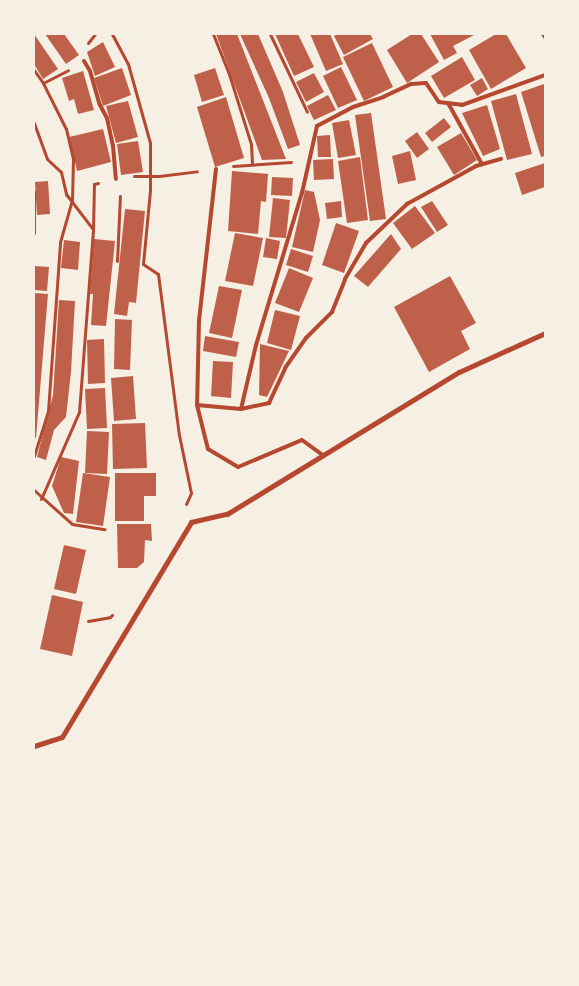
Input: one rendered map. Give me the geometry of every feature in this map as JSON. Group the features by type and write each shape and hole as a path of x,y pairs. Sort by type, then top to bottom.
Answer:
{"street":[{"path":"34,746 62,737 191,522 227,514 460,372 545,333"}],"lane":[{"path":"84,61 90,72 100,105 107,118 118,178"},
{"path":"241,409 256,345 295,220 317,126 353,107 383,98 411,84 426,83 439,102 462,105 545,75"},
{"path":"448,103 482,164"},
{"path":"197,406 241,409 269,402 285,368 306,338 332,312 345,279 366,242 407,204 482,164 501,159"},
{"path":"216,168 200,320 197,406 208,450 238,467 302,440 324,456"}],"path":[{"path":"43,83 84,61 87,44 95,34"},
{"path":"112,34 128,64 150,143 148,229 143,264 158,274 179,435 191,493 183,510"},
{"path":"213,34 229,74 251,144 252,164"},
{"path":"270,34 310,120 317,126"},
{"path":"34,70 43,83 66,129 73,159 72,200 60,242 48,412 34,456"},
{"path":"34,123 47,159 61,172 66,194 92,230"},
{"path":"41,499 79,412 94,184 118,178 159,176 252,164 309,161"},
{"path":"117,261 118,178"},
{"path":"34,191 34,233"},
{"path":"34,490 41,499 72,524 105,529"},
{"path":"88,621 110,617 115,611"}],"building":[{"path":"34,34 58,69 43,79 34,64"},
{"path":"45,34 64,34 79,55 66,64"},
{"path":"216,34 237,34 286,159 262,160"},
{"path":"240,34 258,34 283,92 300,145 288,149 269,98"},
{"path":"275,34 298,34 314,67 294,76"},
{"path":"310,34 330,34 343,64 326,71"},
{"path":"337,34 370,34 373,39 344,55 334,36"},
{"path":"412,34 421,34 439,62 407,83 387,50"},
{"path":"430,34 476,34 453,46 457,53 444,60"},
{"path":"496,34 506,34 526,68 491,89 469,50"},
{"path":"103,42 115,67 95,76 87,52"},
{"path":"372,43 393,87 364,101 343,57"},
{"path":"462,57 475,80 444,98 431,76"},
{"path":"341,67 357,100 338,108 323,76"},
{"path":"122,68 131,95 103,106 94,78"},
{"path":"215,68 224,95 202,102 194,75"},
{"path":"83,71 94,110 78,114 74,99 69,101 62,78"},
{"path":"314,73 324,92 306,102 296,82"},
{"path":"482,78 488,89 477,96 470,85"},
{"path":"544,84 545,156 541,157 521,92"},
{"path":"516,94 532,154 507,160 491,101"},
{"path":"328,95 336,110 314,120 307,106"},
{"path":"226,97 244,158 215,167 197,107"},
{"path":"128,101 138,137 116,143 106,106"},
{"path":"487,105 500,149 483,156 462,113"},
{"path":"371,113 386,219 370,221 355,115"},
{"path":"444,118 451,127 432,142 425,133"},
{"path":"349,120 356,155 338,158 332,123"},
{"path":"103,129 111,162 77,171 69,137"},
{"path":"417,132 429,149 417,158 405,141"},
{"path":"461,133 477,160 454,175 437,147"},
{"path":"330,135 331,157 318,157 317,136"},
{"path":"138,141 143,172 121,175 117,144"},
{"path":"410,151 416,180 398,184 392,156"},
{"path":"360,157 368,220 347,223 338,161"},
{"path":"333,159 334,179 314,180 313,160"},
{"path":"545,163 545,187 522,195 515,173"},
{"path":"232,171 268,174 266,202 261,201 258,234 228,231"},
{"path":"272,177 293,178 292,196 271,195"},
{"path":"48,181 50,214 37,215 35,182"},
{"path":"305,190 314,192 320,220 313,252 292,247"},
{"path":"273,198 290,200 286,238 269,237"},
{"path":"341,201 342,217 327,219 325,203"},
{"path":"432,201 448,225 437,232 421,207"},
{"path":"415,206 435,233 412,249 393,223"},
{"path":"125,209 145,211 136,303 129,302 127,316 114,314"},
{"path":"336,223 359,231 344,273 322,265"},
{"path":"235,233 263,238 253,286 225,281"},
{"path":"391,234 401,249 368,287 354,276"},
{"path":"266,238 280,241 277,259 263,257"},
{"path":"94,239 115,241 106,326 91,325 93,294 90,294"},
{"path":"64,240 80,242 78,270 61,268"},
{"path":"291,249 313,256 308,272 286,265"},
{"path":"34,266 49,267 47,291 34,290"},
{"path":"289,268 313,278 299,312 275,303"},
{"path":"450,276 476,323 461,331 470,349 429,372 394,307"},
{"path":"219,286 242,290 232,338 209,333"},
{"path":"34,293 48,294 36,438 34,437"},
{"path":"59,300 75,301 71,372 66,417 54,430 46,460 37,457 53,395"},
{"path":"275,310 300,316 291,350 267,343"},
{"path":"115,319 132,320 130,370 114,369"},
{"path":"205,336 239,342 236,357 203,351"},
{"path":"104,339 105,383 88,384 87,340"},
{"path":"260,344 289,351 267,397 259,395"},
{"path":"213,361 233,362 231,398 211,396"},
{"path":"133,376 136,419 114,421 111,378"},
{"path":"105,388 107,428 87,429 85,389"},
{"path":"145,423 147,468 113,469 112,424"},
{"path":"87,431 109,432 107,474 85,473"},
{"path":"61,457 79,461 73,514 64,513 52,486"},
{"path":"83,473 110,477 103,526 76,522"},
{"path":"115,473 156,473 156,496 144,496 144,521 115,521"},
{"path":"117,524 151,524 152,541 145,540 144,562 137,568 118,568"},
{"path":"64,545 86,550 76,594 54,589"},
{"path":"52,595 83,602 72,656 40,649"}]}
